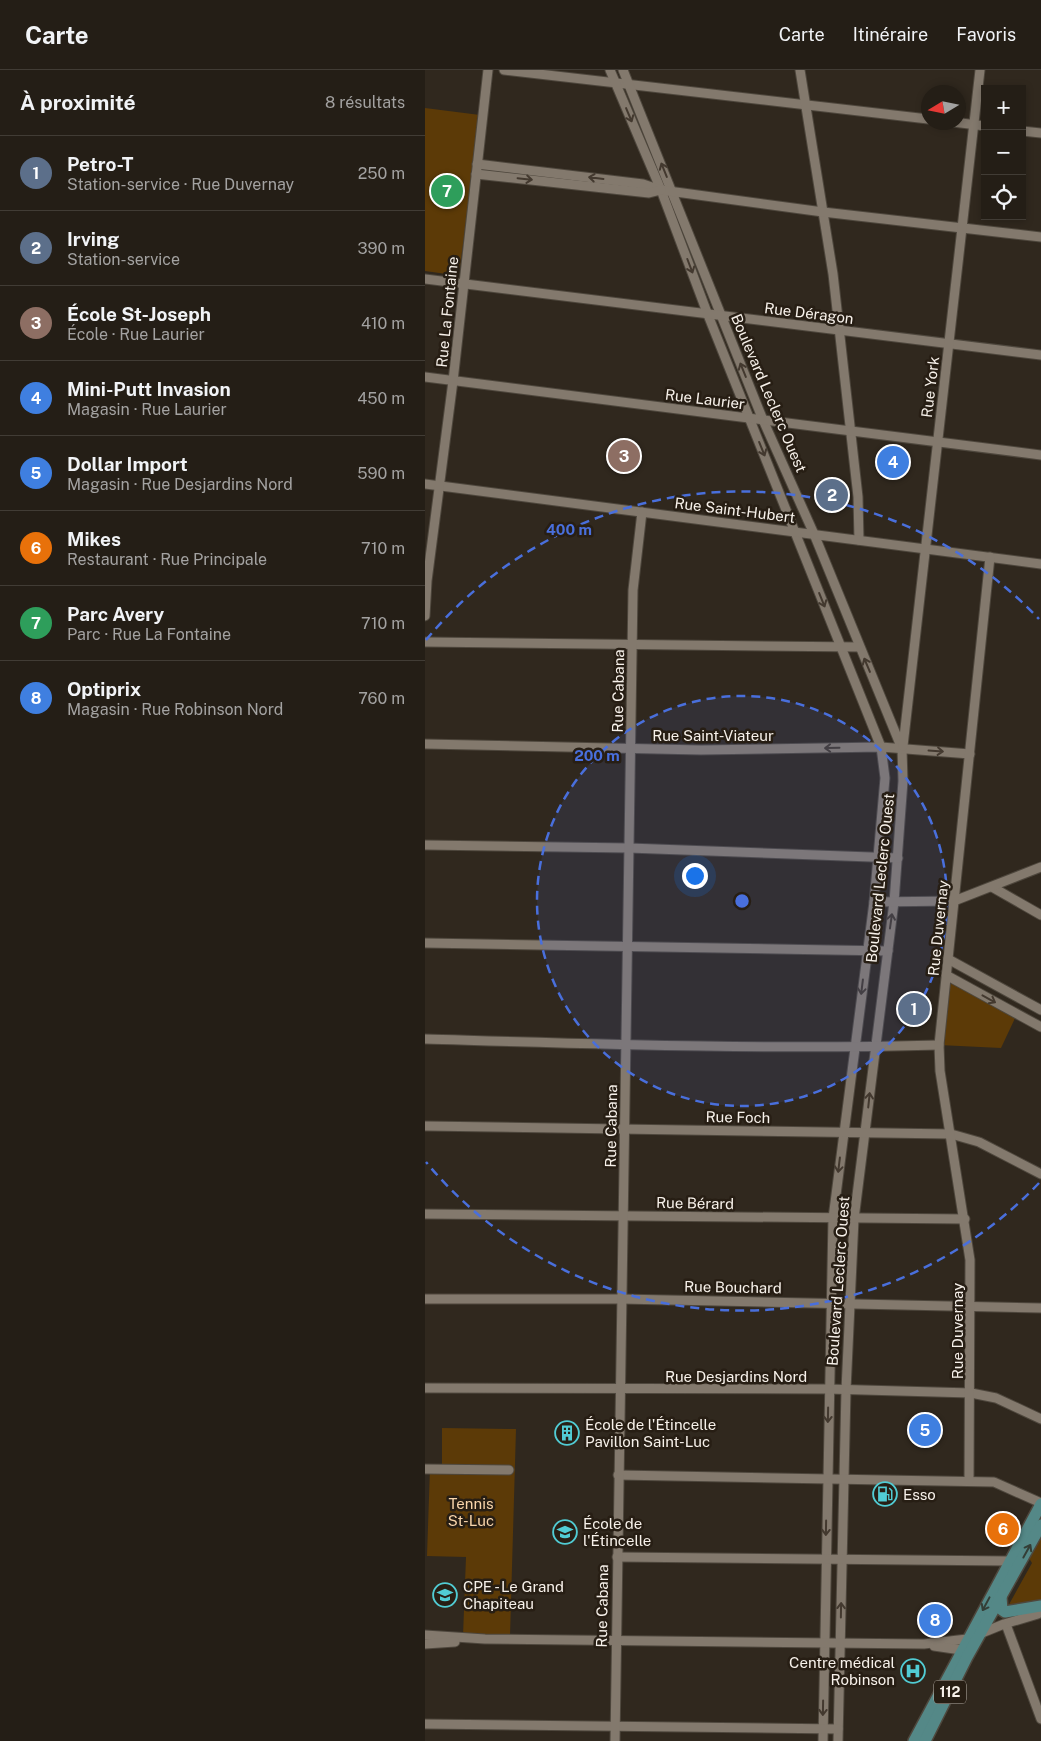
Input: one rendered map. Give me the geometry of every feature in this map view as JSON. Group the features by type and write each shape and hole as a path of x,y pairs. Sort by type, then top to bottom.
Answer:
{"main road":[{"name":"112","path":"925,1741 1009,1561 1041,1503"},
{"name":"112","path":"914,1741 961,1650 974,1639 1001,1597 1041,1525"},
{"path":"1001,1597 1001,1606 1005,1612 1040,1611"}],"street":[{"name":"Rue La Fontaine","path":"425,616 426,581 453,381 488,70"},
{"path":"504,70 921,118"},
{"name":"Boulevard Leclerc Ouest","path":"610,70 661,190 708,315 881,747 885,778 874,902 833,1218 828,1389 823,1741"},
{"name":"Boulevard Leclerc Ouest","path":"623,70 763,420 814,534 902,749 903,781 894,902 854,1219 845,1390 839,1741"},
{"path":"800,70 840,331 858,497 859,540"},
{"name":"Rue York","path":"902,749 980,70"},
{"path":"966,124 981,126"},
{"path":"1026,131 1041,133"},
{"path":"477,164 643,184 661,190 823,212 1041,237"},
{"path":"476,174 649,194 661,190"},
{"name":"Rue Déragon","path":"425,279 1041,355"},
{"name":"Rue Laurier","path":"425,377 1041,455"},
{"name":"Rue Saint-Hubert","path":"425,484 1041,564"},
{"name":"Rue Cabana","path":"615,1741 615,1641 633,590 642,512"},
{"name":"Rue Duvernay","path":"969,1480 971,1393 970,1260 940,1071 939,1045 990,557"},
{"path":"425,642 859,647"},
{"path":"886,710 900,715 906,706"},
{"name":"Rue Saint-Viateur","path":"425,744 631,749 791,750 881,747 970,754"},
{"path":"425,845 629,848 898,858"},
{"path":"874,902 954,901 1041,867"},
{"path":"992,887 1041,915"},
{"path":"425,943 628,945 887,951"},
{"path":"948,960 1041,1010"},
{"path":"946,975 1041,1027"},
{"path":"1007,1008 1014,996"},
{"path":"425,1039 626,1045 855,1047 939,1045"},
{"name":"Rue Foch","path":"425,1126 951,1134 979,1142 1041,1174"},
{"name":"Rue Bérard","path":"425,1214 965,1219"},
{"name":"Rue Bouchard","path":"425,1299 621,1299 1041,1308"},
{"name":"Rue Desjardins Nord","path":"425,1388 620,1390 828,1389 971,1393 996,1398 1041,1419"},
{"path":"425,1469 509,1470"},
{"path":"618,1475 827,1480 969,1480 994,1482 1041,1503"},
{"path":"617,1556 1009,1561"},
{"path":"974,1639 1040,1611"},
{"path":"425,1635 485,1639 924,1644 974,1639 1007,1627 1040,1611"},
{"path":"1007,1627 1041,1719"},
{"path":"425,1644 485,1639"},
{"path":"924,1644 961,1650"},
{"path":"425,1724 838,1729"}],"green space":[{"path":"425,108 480,115 460,267 454,275 425,271"},
{"path":"946,975 1017,1014 1001,1048 939,1045"},
{"name":"Tennis St-Luc","path":"442,1428 516,1429 510,1636 463,1636 466,1557 427,1556 430,1468 442,1468"},
{"path":"1041,1529 1041,1609 1007,1608 1032,1563 1027,1555"}],"place":[{"name":"Parc Avery","path":"447,191"},
{"name":"École St-Joseph","path":"624,456"},
{"name":"Mini-Putt Invasion","path":"893,462"},
{"name":"Irving","path":"832,495"},
{"name":"Petro-T","path":"914,1009"},
{"name":"Dollar Import","path":"925,1430"},
{"name":"École de l'Étincelle Pavillon Saint-Luc","path":"567,1433"},
{"name":"Esso","path":"885,1494"},
{"name":"Mikes","path":"1003,1529"},
{"name":"École de l'Étincelle","path":"565,1532"},
{"name":"CPE - Le Grand Chapiteau","path":"445,1595"},
{"name":"Optiprix","path":"935,1620"},
{"name":"Centre médical Robinson","path":"913,1671"}]}
